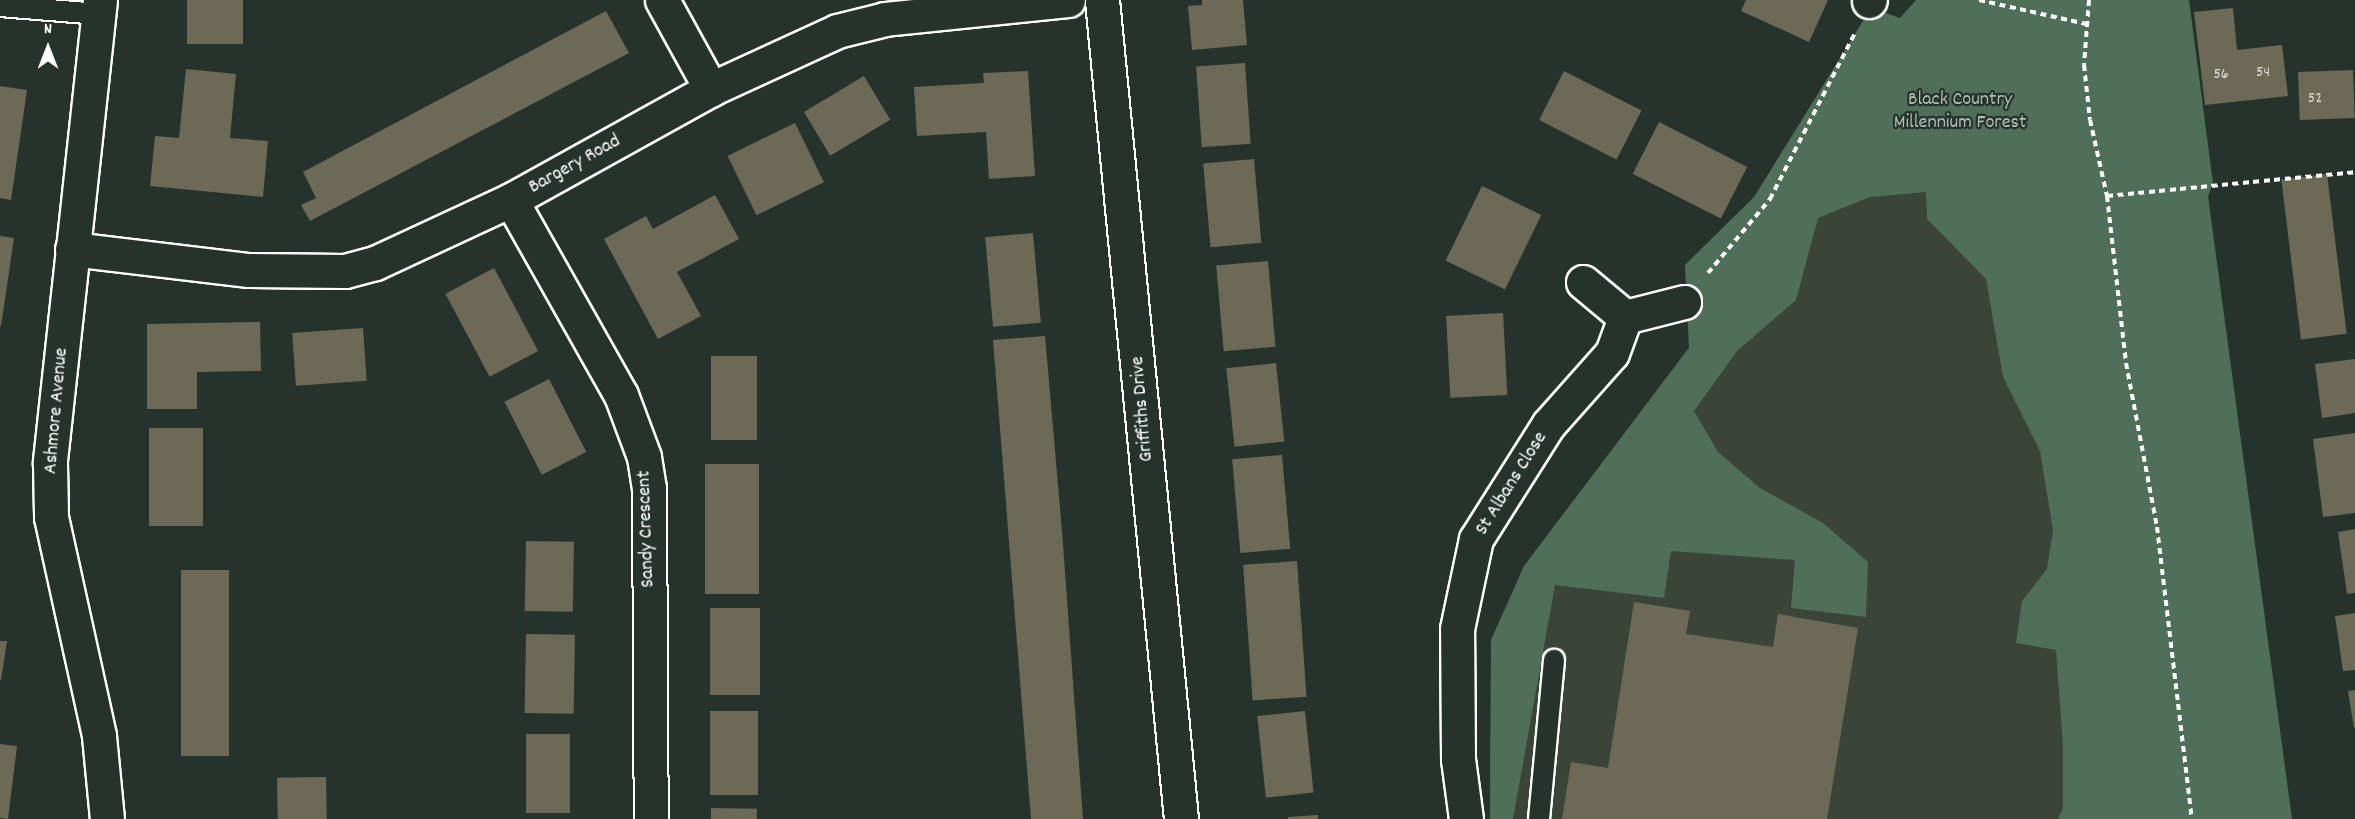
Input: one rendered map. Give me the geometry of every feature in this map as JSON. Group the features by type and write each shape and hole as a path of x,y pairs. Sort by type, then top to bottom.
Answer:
{"street":[{"path":"662,0 711,89"},
{"name":"Bargery Road","path":"72,249 249,270 345,271 375,263 511,200 711,89 837,31 885,19 1068,0"},
{"name":"Griffiths Drive","path":"1102,0 1181,819"},
{"name":"Ashmore Avenue","path":"100,7 50,463 51,517 99,736 107,819"},
{"name":"Sandy Crescent","path":"511,200 621,395 644,457 649,488 651,819"},
{"path":"1583,282 1625,317 1684,302"},
{"name":"St Albans Close","path":"1466,819 1458,759 1457,629 1476,539 1548,425 1612,353 1625,317"}],"lane":[{"path":"0,6 100,7"},
{"path":"1539,819 1554,660"}],"path":[{"path":"1979,0 2086,24"},
{"path":"2089,0 2086,24 2090,120 2107,196 2126,363 2179,679 2192,819"},
{"path":"1684,302 1770,199 1835,82 1869,1"},
{"path":"2107,196 2355,172"}],"shaded area":[{"path":"1930,6 2012,32 2119,819 1490,819 1491,640 1524,566 1689,347"}],"green space":[{"name":"Black Country Millennium Forest","path":"1916,0 2189,0 2213,183 2208,196 2292,819 2058,819 2063,808 2063,746 2056,650 2016,643 2022,601 2047,569 2053,530 2040,451 2003,377 1986,279 1927,219 1926,192 1870,197 1818,218 1796,300 1737,351 1694,411 1718,452 1760,488 1823,523 1868,562 1866,617 1791,608 1795,560 1671,551 1664,598 1555,585 1513,819 1490,819 1491,640 1524,566 1689,348 1685,265 1754,197 1871,8 1900,18"}],"building":[{"path":"187,0 243,0 243,44 187,44"},
{"path":"1202,0 1243,0 1247,45 1192,50 1188,6 1202,5"},
{"path":"1746,0 1828,0 1809,42 1741,11"},
{"path":"2233,8 2237,50 2282,45 2288,96 2205,105 2194,12"},
{"path":"606,11 629,53 310,221 301,205 316,198 303,172"},
{"path":"1245,63 1251,144 1202,147 1196,66"},
{"path":"186,69 236,74 230,138 268,141 263,197 150,186 155,136 179,138"},
{"path":"2353,70 2355,118 2300,120 2298,72"},
{"path":"1028,71 1035,176 989,179 986,132 917,136 914,87 984,83 983,73"},
{"path":"1564,71 1642,110 1617,160 1539,120"},
{"path":"864,76 890,120 830,156 804,112"},
{"path":"0,86 27,90 11,200 0,198"},
{"path":"1659,122 1747,167 1721,219 1633,174"},
{"path":"795,123 824,182 757,215 728,156"},
{"path":"1254,159 1261,243 1211,247 1203,163"},
{"path":"2327,174 2347,334 2301,339 2281,180"},
{"path":"1482,186 1541,215 1505,290 1446,261"},
{"path":"715,195 739,239 677,272 701,316 658,339 604,239 646,216 653,229"},
{"path":"1033,233 1041,323 993,327 985,237"},
{"path":"0,236 14,238 1,326 0,326"},
{"path":"1268,261 1275,347 1224,351 1216,266"},
{"path":"494,268 538,351 490,377 445,294"},
{"path":"1503,313 1507,395 1450,398 1446,316"},
{"path":"260,322 261,371 197,372 197,409 147,409 147,324"},
{"path":"363,328 367,381 296,386 292,333"},
{"path":"1045,336 1083,819 1031,819 993,340"},
{"path":"711,356 757,356 757,440 711,440"},
{"path":"2355,359 2355,413 2322,418 2315,364"},
{"path":"1276,363 1284,442 1235,447 1226,368"},
{"path":"549,379 586,452 542,475 504,402"},
{"path":"149,428 203,428 203,526 149,526"},
{"path":"2355,433 2355,513 2323,517 2313,439"},
{"path":"1282,455 1290,549 1240,553 1232,459"},
{"path":"705,464 759,464 759,594 705,594"},
{"path":"2355,529 2355,593 2347,594 2338,532"},
{"path":"526,541 574,542 573,612 525,611"},
{"path":"1297,561 1306,697 1253,700 1243,565"},
{"path":"181,570 229,570 229,756 181,756"},
{"path":"1634,602 1690,611 1686,634 1773,647 1778,614 1858,628 1827,819 1562,819 1571,762 1608,768"},
{"path":"710,608 760,608 760,695 710,695"},
{"path":"2355,613 2355,670 2343,671 2335,616"},
{"path":"526,634 575,635 574,714 525,713"},
{"path":"0,641 7,641 1,680 0,680"},
{"path":"2355,690 2355,727 2354,728 2348,691"},
{"path":"710,711 758,711 758,795 710,795"},
{"path":"1305,711 1314,793 1266,798 1257,716"},
{"path":"526,734 570,734 570,813 526,813"},
{"path":"0,744 17,746 8,819 0,818"},
{"path":"326,777 327,819 278,819 277,778"},
{"path":"711,808 757,809 757,819 711,819"},
{"path":"1318,815 1318,819 1288,819 1288,817"}]}
